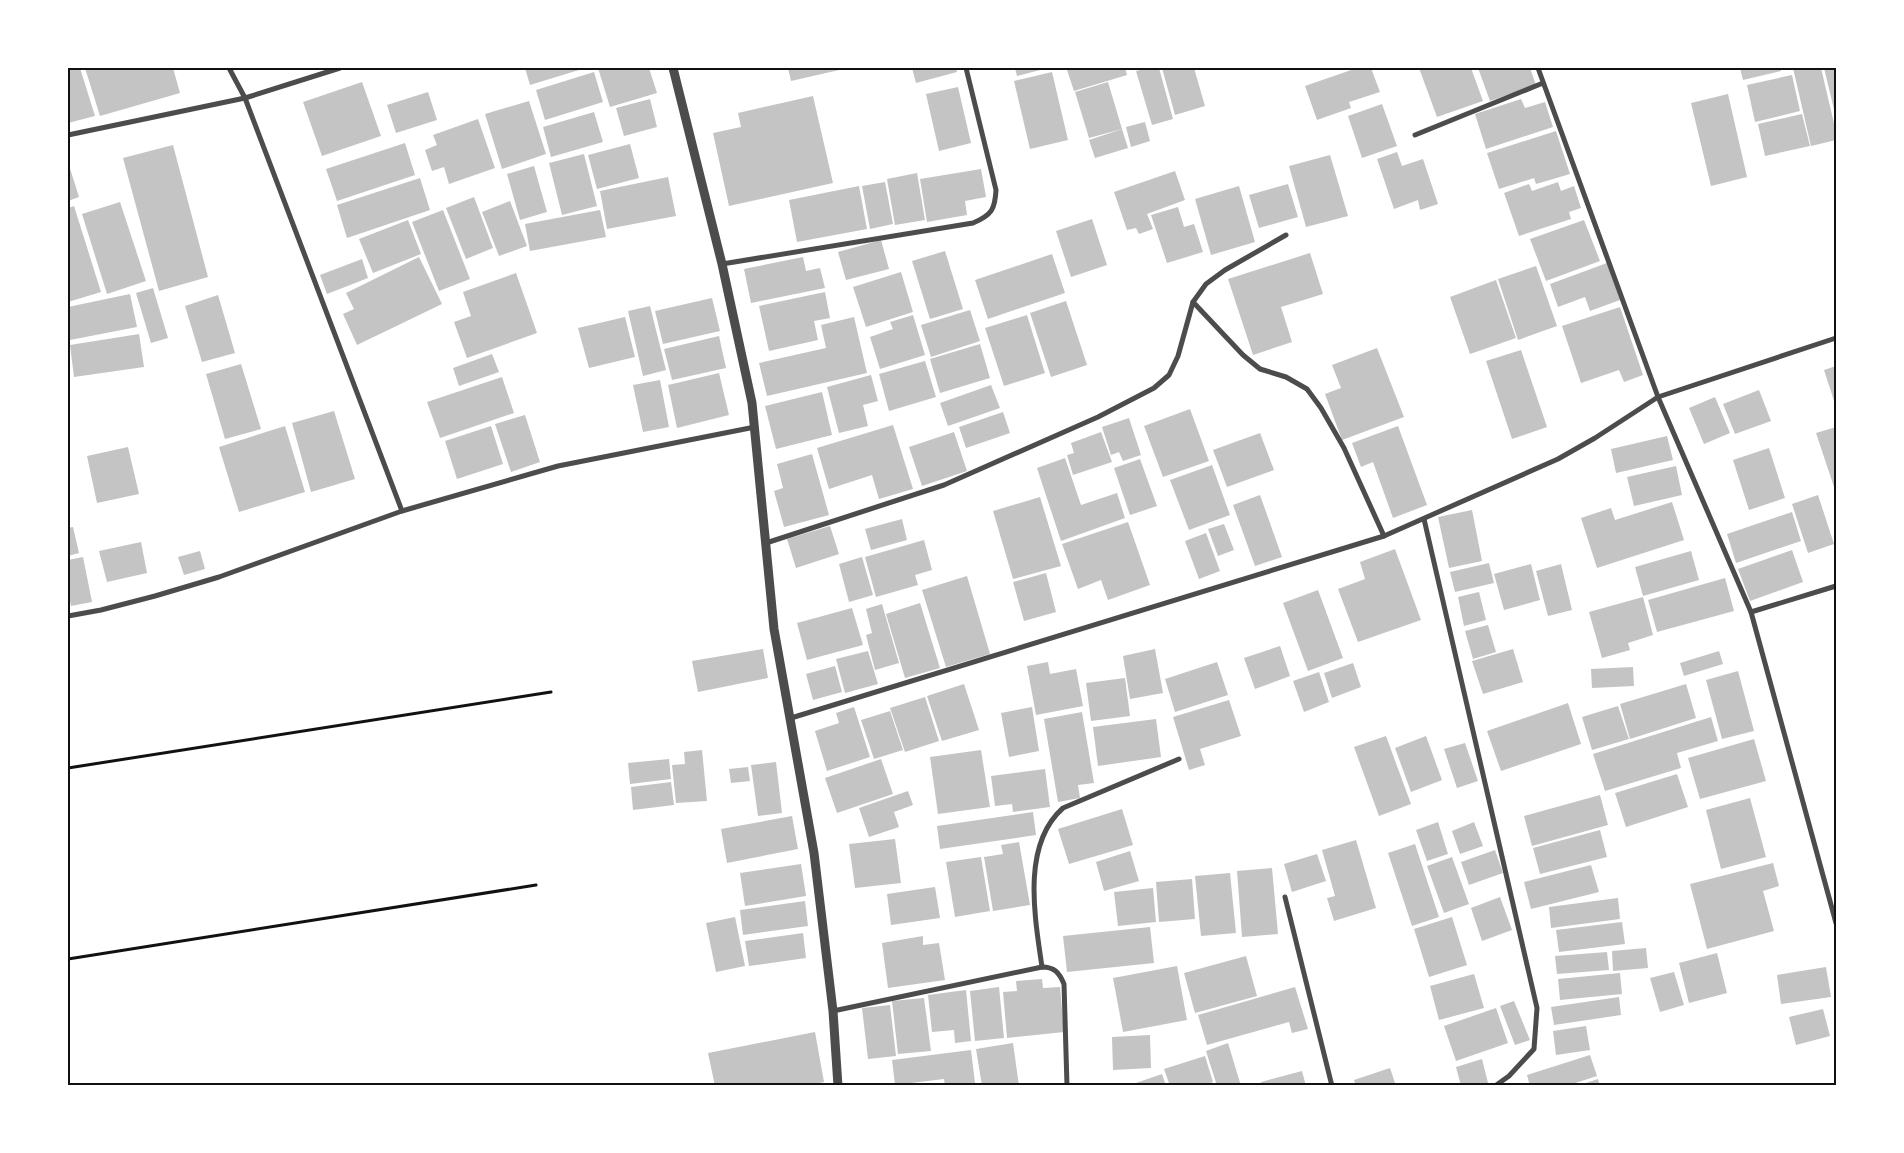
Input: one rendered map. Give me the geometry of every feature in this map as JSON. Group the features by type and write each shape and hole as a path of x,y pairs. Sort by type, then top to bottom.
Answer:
{"street":[{"path":"229,68 245,98 402,511"},
{"path":"68,135 245,98 340,68"},
{"path":"673,68 722,264 756,427 774,629 814,853 833,1010 838,1086"},
{"path":"722,264 973,223 984,219 992,212 995,204 996,190 966,68"},
{"path":"1538,68 1658,396 1751,612 1836,923"},
{"path":"1415,135 1543,83"},
{"path":"766,543 944,486 1098,418 1154,388 1169,375 1178,356 1193,302 1206,284 1225,270 1286,235"},
{"path":"1193,302 1243,356 1260,369 1286,377 1307,389 1321,408 1344,448 1384,536"},
{"path":"791,718 1384,536 1558,459 1595,438 1658,396 1836,338"},
{"path":"68,616 101,610 219,577 402,511 558,466 756,427"},
{"path":"1424,519 1537,1008 1534,1049 1509,1076 1495,1086"},
{"path":"1751,612 1836,586"},
{"path":"1042,967 1034,913 1034,878 1040,844 1055,815 1063,808 1179,758"},
{"path":"1285,897 1332,1086"},
{"path":"833,1010 1042,967 1055,970 1060,974 1064,984 1067,1086"}],"path":[{"path":"68,768 551,692"},
{"path":"68,959 536,885"}],"building":[{"path":"68,68 80,68 95,116 68,123"},
{"path":"85,68 173,68 180,93 100,116"},
{"path":"525,68 578,68 579,70 530,85"},
{"path":"598,68 649,68 657,93 610,107"},
{"path":"788,68 848,68 791,81"},
{"path":"912,68 956,68 957,72 916,83"},
{"path":"1015,68 1048,68 1017,76"},
{"path":"1074,68 1125,68 1127,75 1074,91 1067,70"},
{"path":"1159,68 1173,119 1152,125 1136,71"},
{"path":"1162,68 1194,68 1205,106 1175,115"},
{"path":"1357,68 1371,68 1380,92 1349,102 1351,108 1317,120 1305,86"},
{"path":"1419,68 1471,68 1483,101 1437,117"},
{"path":"1478,68 1530,68 1536,85 1490,101"},
{"path":"1740,68 1780,68 1781,71 1743,80"},
{"path":"1793,68 1821,68 1836,132 1836,140 1811,146"},
{"path":"1824,68 1836,68 1836,118"},
{"path":"594,72 603,102 545,120 536,90"},
{"path":"1052,72 1068,140 1030,149 1014,81"},
{"path":"1792,75 1800,111 1755,122 1747,85"},
{"path":"362,82 381,136 322,156 303,102"},
{"path":"1108,82 1122,129 1089,138 1075,92"},
{"path":"958,87 971,143 939,151 926,94"},
{"path":"428,92 437,120 396,133 387,105"},
{"path":"1728,94 1747,177 1711,186 1691,103"},
{"path":"813,96 833,183 729,206 713,133 741,127 738,113"},
{"path":"650,99 657,127 624,136 616,108"},
{"path":"1521,99 1525,108 1545,102 1553,127 1486,149 1475,114"},
{"path":"529,101 546,154 502,169 485,114"},
{"path":"1382,104 1397,146 1362,158 1348,116"},
{"path":"594,112 603,142 551,157 543,127"},
{"path":"1802,114 1810,146 1765,156 1758,124"},
{"path":"478,119 495,168 449,184 444,167 432,171 425,150 437,145 433,135"},
{"path":"1145,122 1150,141 1131,147 1126,127"},
{"path":"1122,129 1128,148 1095,158 1089,140"},
{"path":"1556,131 1570,174 1536,184 1534,178 1499,189 1487,153"},
{"path":"405,143 415,175 337,201 326,169"},
{"path":"630,144 639,178 597,189 588,155"},
{"path":"173,145 208,277 159,291 123,158"},
{"path":"1397,152 1402,166 1423,159 1438,204 1420,210 1418,200 1394,209 1377,159"},
{"path":"584,154 597,206 562,215 549,163"},
{"path":"1330,155 1348,216 1306,227 1289,166"},
{"path":"68,162 79,197 68,201"},
{"path":"534,166 547,212 520,220 507,174"},
{"path":"981,169 986,197 965,201 967,215 927,222 920,179"},
{"path":"1175,171 1185,200 1147,214 1153,229 1139,234 1136,228 1127,230 1114,192"},
{"path":"917,173 925,220 895,225 887,179"},
{"path":"668,177 676,216 607,229 600,191"},
{"path":"420,178 430,210 347,238 337,205"},
{"path":"885,182 893,224 870,229 862,186"},
{"path":"1558,182 1561,191 1574,186 1581,208 1569,212 1571,219 1519,236 1504,193 1529,184 1532,191"},
{"path":"1288,184 1298,217 1259,228 1249,195"},
{"path":"859,186 867,229 797,242 789,200"},
{"path":"1239,186 1255,242 1211,255 1195,199"},
{"path":"474,197 493,248 466,259 446,208"},
{"path":"510,201 527,246 499,256 482,212"},
{"path":"120,202 146,281 107,294 82,214"},
{"path":"74,206 101,292 68,302 68,208"},
{"path":"1178,207 1184,227 1194,224 1203,252 1167,263 1151,215"},
{"path":"443,210 470,279 439,291 412,222"},
{"path":"600,210 606,237 530,251 525,224"},
{"path":"1092,219 1107,265 1071,277 1056,231"},
{"path":"408,220 421,254 373,273 359,239"},
{"path":"1584,220 1600,261 1546,281 1530,239"},
{"path":"881,240 889,269 846,280 838,252"},
{"path":"945,251 963,309 930,319 912,261"},
{"path":"1310,253 1323,294 1281,307 1292,342 1253,355 1228,279"},
{"path":"1052,254 1065,293 988,319 975,280"},
{"path":"419,257 442,304 357,345 343,314 354,309 346,293"},
{"path":"803,257 806,271 820,268 825,288 751,303 744,269"},
{"path":"362,259 368,278 327,294 320,275"},
{"path":"1607,263 1620,300 1590,311 1585,297 1558,307 1550,284"},
{"path":"1536,266 1557,326 1518,340 1498,279"},
{"path":"901,272 913,312 866,327 853,287"},
{"path":"516,273 537,333 467,358 454,322 471,316 463,292"},
{"path":"1496,280 1516,338 1470,354 1450,297"},
{"path":"153,288 168,338 151,343 136,293"},
{"path":"825,292 830,318 814,321 818,340 769,351 759,306"},
{"path":"130,294 137,327 70,340 68,307"},
{"path":"218,295 235,353 202,362 185,306"},
{"path":"712,298 720,331 663,344 655,311"},
{"path":"1066,301 1087,365 1051,377 1030,313"},
{"path":"650,306 666,370 643,376 628,311"},
{"path":"1620,307 1643,375 1624,382 1619,370 1581,383 1562,326"},
{"path":"970,310 980,341 931,357 921,325"},
{"path":"913,315 925,355 880,369 870,337 893,329 890,322"},
{"path":"1027,315 1045,373 1004,386 985,328"},
{"path":"625,317 635,357 589,368 578,328"},
{"path":"854,317 867,373 767,396 759,363 826,348 821,325"},
{"path":"139,334 144,367 74,377 70,345"},
{"path":"719,336 726,368 672,380 664,349"},
{"path":"980,344 990,378 940,393 930,359"},
{"path":"1377,348 1404,417 1342,440 1325,394 1341,388 1332,365"},
{"path":"1521,350 1547,427 1512,439 1486,361"},
{"path":"492,354 499,372 459,386 453,368"},
{"path":"925,361 936,397 889,411 879,374"},
{"path":"241,364 261,429 225,439 206,374"},
{"path":"1836,366 1836,407 1824,370"},
{"path":"719,373 729,415 677,428 668,385"},
{"path":"871,375 878,401 863,405 868,426 839,433 827,387"},
{"path":"502,377 514,413 440,438 427,402"},
{"path":"660,380 669,427 643,432 633,385"},
{"path":"991,385 1000,408 948,426 940,403"},
{"path":"1759,390 1771,421 1735,434 1723,404"},
{"path":"822,392 832,435 776,449 765,406"},
{"path":"1715,397 1730,433 1704,444 1689,408"},
{"path":"1190,409 1209,461 1163,477 1144,426"},
{"path":"334,411 355,479 311,492 292,423"},
{"path":"1003,412 1010,433 966,448 959,427"},
{"path":"525,415 540,462 511,472 495,424"},
{"path":"1129,418 1141,455 1123,461 1119,452 1111,455 1102,427"},
{"path":"893,425 913,489 879,499 872,475 829,489 817,448"},
{"path":"285,426 305,492 239,512 219,447"},
{"path":"491,426 503,464 457,479 445,441"},
{"path":"1398,426 1427,505 1393,518 1373,462 1361,467 1352,443"},
{"path":"1836,427 1836,493 1816,433"},
{"path":"954,432 967,471 922,486 909,447"},
{"path":"1101,432 1112,462 1073,475 1067,455 1074,453 1071,443"},
{"path":"1260,433 1274,470 1227,487 1213,450"},
{"path":"1667,436 1673,460 1616,473 1611,449"},
{"path":"128,447 139,494 97,503 87,456"},
{"path":"1769,448 1785,498 1749,510 1733,460"},
{"path":"812,454 829,515 784,527 774,491 783,488 777,464"},
{"path":"1065,458 1081,505 1117,493 1125,518 1061,541 1037,468"},
{"path":"1140,459 1157,506 1130,515 1114,468"},
{"path":"1212,465 1230,515 1189,530 1170,480"},
{"path":"1676,466 1682,495 1634,506 1627,477"},
{"path":"1260,495 1282,557 1255,566 1233,505"},
{"path":"1818,495 1834,544 1808,553 1792,504"},
{"path":"1040,497 1061,566 1013,579 993,511"},
{"path":"1672,502 1684,540 1597,568 1581,518 1611,508 1615,520"},
{"path":"1472,510 1482,561 1449,568 1438,517"},
{"path":"1792,512 1801,541 1736,563 1727,534"},
{"path":"902,519 907,540 871,550 865,529"},
{"path":"1128,522 1150,585 1108,600 1101,580 1078,589 1062,544"},
{"path":"1224,524 1234,550 1218,556 1208,529"},
{"path":"830,526 839,554 796,568 787,539"},
{"path":"73,527 79,553 68,556 68,528"},
{"path":"1206,533 1220,571 1199,579 1185,541"},
{"path":"924,540 932,570 915,575 918,585 876,597 865,557"},
{"path":"141,542 147,573 107,582 99,551"},
{"path":"1395,549 1421,620 1358,642 1338,589 1365,579 1360,562"},
{"path":"1792,550 1803,582 1750,601 1738,569"},
{"path":"200,551 205,569 184,575 178,557"},
{"path":"1691,551 1699,580 1643,596 1635,567"},
{"path":"83,557 92,602 71,606 68,591 68,560"},
{"path":"862,557 873,595 849,602 839,564"},
{"path":"1489,563 1494,583 1455,592 1450,572"},
{"path":"1531,564 1540,600 1504,610 1494,574"},
{"path":"1561,564 1572,610 1548,616 1536,571"},
{"path":"1046,573 1056,612 1024,621 1013,582"},
{"path":"967,576 990,654 946,667 922,590"},
{"path":"1725,578 1734,611 1657,632 1648,600"},
{"path":"1318,590 1343,658 1308,671 1283,603"},
{"path":"1479,592 1486,620 1464,626 1458,597"},
{"path":"1643,597 1653,635 1628,643 1630,650 1602,658 1589,612"},
{"path":"920,603 940,668 905,678 886,614"},
{"path":"882,604 899,663 875,670 866,635 872,633 866,609"},
{"path":"852,608 863,645 807,660 797,623"},
{"path":"1488,625 1496,652 1473,659 1465,631"},
{"path":"1280,646 1290,676 1255,689 1244,658"},
{"path":"763,649 768,678 698,692 692,661"},
{"path":"1155,649 1163,693 1130,699 1123,656"},
{"path":"1513,649 1523,682 1483,694 1472,661"},
{"path":"868,651 878,684 845,693 836,659"},
{"path":"1719,651 1723,664 1684,676 1680,663"},
{"path":"1048,662 1050,674 1076,669 1083,706 1036,715 1027,666"},
{"path":"1217,662 1228,695 1175,712 1165,679"},
{"path":"1353,663 1361,687 1332,698 1324,673"},
{"path":"835,666 842,692 813,700 806,674"},
{"path":"1633,667 1634,686 1592,688 1591,669"},
{"path":"1738,671 1754,731 1722,739 1706,680"},
{"path":"1319,672 1329,702 1304,712 1293,681"},
{"path":"1125,678 1130,716 1091,721 1086,683"},
{"path":"964,684 979,730 942,741 927,696"},
{"path":"1686,684 1696,718 1630,739 1620,704"},
{"path":"925,697 939,741 905,752 890,708"},
{"path":"1229,700 1241,736 1200,749 1205,765 1189,770 1173,717"},
{"path":"1568,703 1581,744 1501,771 1487,731"},
{"path":"1618,706 1629,739 1592,750 1582,717"},
{"path":"854,707 870,757 827,771 815,731 839,723 836,713"},
{"path":"1032,707 1039,751 1009,757 1001,713"},
{"path":"890,711 903,750 874,759 861,720"},
{"path":"1082,712 1094,783 1078,785 1080,798 1058,802 1044,719"},
{"path":"1711,717 1718,741 1677,753 1681,768 1605,791 1593,754"},
{"path":"1156,719 1161,757 1098,766 1093,727"},
{"path":"1386,736 1411,804 1379,816 1354,747"},
{"path":"1426,736 1442,780 1411,792 1395,748"},
{"path":"1754,739 1766,781 1700,799 1688,758"},
{"path":"1465,743 1478,781 1457,788 1444,749"},
{"path":"702,750 707,801 676,803 672,765 685,764 684,752"},
{"path":"981,750 990,807 938,814 930,757"},
{"path":"669,759 671,779 630,784 628,763"},
{"path":"881,759 893,794 837,813 825,778"},
{"path":"776,762 782,813 758,816 751,765"},
{"path":"748,767 750,781 731,783 729,769"},
{"path":"1045,769 1050,807 1013,812 1012,804 995,806 991,776"},
{"path":"1677,774 1688,807 1626,827 1615,793"},
{"path":"671,782 674,805 633,810 631,787"},
{"path":"908,791 913,805 894,812 899,827 869,837 859,808"},
{"path":"1600,795 1608,825 1532,846 1524,816"},
{"path":"1750,798 1766,857 1721,869 1706,810"},
{"path":"1122,809 1133,845 1069,864 1058,829"},
{"path":"1033,812 1036,835 940,849 937,826"},
{"path":"792,816 798,849 727,863 721,829"},
{"path":"1438,822 1448,854 1427,861 1416,830"},
{"path":"1474,822 1483,846 1460,854 1452,831"},
{"path":"1600,830 1607,857 1540,874 1533,848"},
{"path":"895,839 901,883 855,888 849,844"},
{"path":"1356,840 1376,908 1334,921 1327,898 1335,896 1322,850"},
{"path":"1019,842 1030,905 993,911 984,857 1003,854 1001,845"},
{"path":"1415,844 1439,917 1412,926 1388,853"},
{"path":"1495,850 1503,873 1469,885 1461,862"},
{"path":"1130,851 1139,881 1104,891 1096,862"},
{"path":"1317,854 1326,881 1292,892 1284,864"},
{"path":"981,857 990,911 955,917 946,862"},
{"path":"1452,857 1469,904 1444,913 1427,866"},
{"path":"1773,863 1779,886 1763,891 1774,931 1707,949 1690,884"},
{"path":"801,864 806,896 745,906 740,873"},
{"path":"1591,865 1599,892 1531,909 1524,882"},
{"path":"1272,868 1278,934 1242,937 1237,871"},
{"path":"1230,873 1236,933 1201,936 1195,876"},
{"path":"1192,879 1195,919 1159,922 1156,882"},
{"path":"935,887 940,918 891,925 887,894"},
{"path":"1153,888 1156,922 1118,926 1114,892"},
{"path":"1500,897 1512,930 1482,941 1471,908"},
{"path":"1618,898 1620,919 1551,928 1549,907"},
{"path":"805,901 808,926 743,935 740,910"},
{"path":"735,917 745,966 716,972 706,923"},
{"path":"1452,917 1467,965 1429,977 1414,929"},
{"path":"1622,922 1625,944 1559,952 1556,930"},
{"path":"1150,927 1154,963 1067,972 1063,936"},
{"path":"803,933 806,958 749,966 745,941"},
{"path":"923,936 923,945 939,943 945,980 888,988 882,943"},
{"path":"1646,948 1648,968 1613,971 1612,951"},
{"path":"1607,952 1609,970 1557,974 1555,956"},
{"path":"1717,953 1727,993 1689,1003 1679,963"},
{"path":"1246,956 1257,996 1195,1013 1184,973"},
{"path":"1177,966 1187,1020 1123,1032 1113,978"},
{"path":"1826,967 1831,997 1781,1004 1777,975"},
{"path":"1674,972 1684,1005 1660,1012 1650,978"},
{"path":"1620,973 1622,994 1560,1000 1558,979"},
{"path":"1474,974 1484,1008 1439,1020 1430,986"},
{"path":"1042,979 1043,988 1060,987 1064,1032 1007,1038 1003,992 1017,991 1016,981"},
{"path":"999,987 1004,1038 975,1041 970,991"},
{"path":"1295,987 1308,1029 1292,1033 1289,1022 1207,1045 1198,1015"},
{"path":"966,990 971,1041 955,1043 954,1030 932,1032 928,995"},
{"path":"1619,997 1621,1015 1554,1025 1551,1007"},
{"path":"924,998 931,1051 898,1054 892,1001"},
{"path":"1514,1001 1530,1040 1515,1045 1500,1006"},
{"path":"890,1005 896,1056 868,1059 862,1008"},
{"path":"1496,1008 1508,1043 1456,1061 1444,1026"},
{"path":"1823,1009 1830,1036 1796,1045 1789,1017"},
{"path":"1586,1026 1590,1050 1556,1055 1553,1031"},
{"path":"815,1032 824,1082 806,1086 715,1086 708,1053"},
{"path":"1150,1035 1151,1068 1113,1070 1112,1037"},
{"path":"1013,1043 1019,1086 982,1086 976,1049"},
{"path":"1228,1043 1241,1086 1217,1086 1206,1051"},
{"path":"971,1050 975,1083 945,1086 944,1079 895,1085 892,1060"},
{"path":"1590,1055 1597,1076 1566,1086 1530,1086 1527,1075"},
{"path":"1205,1056 1213,1082 1203,1086 1170,1086 1164,1069"},
{"path":"1482,1059 1488,1083 1481,1086 1461,1086 1456,1067"},
{"path":"1390,1068 1396,1086 1356,1086 1354,1080"},
{"path":"1302,1071 1306,1086 1262,1086 1261,1082"},
{"path":"1162,1074 1166,1086 1130,1086 1130,1085"},
{"path":"1598,1079 1600,1086 1580,1086 1580,1085"}]}
